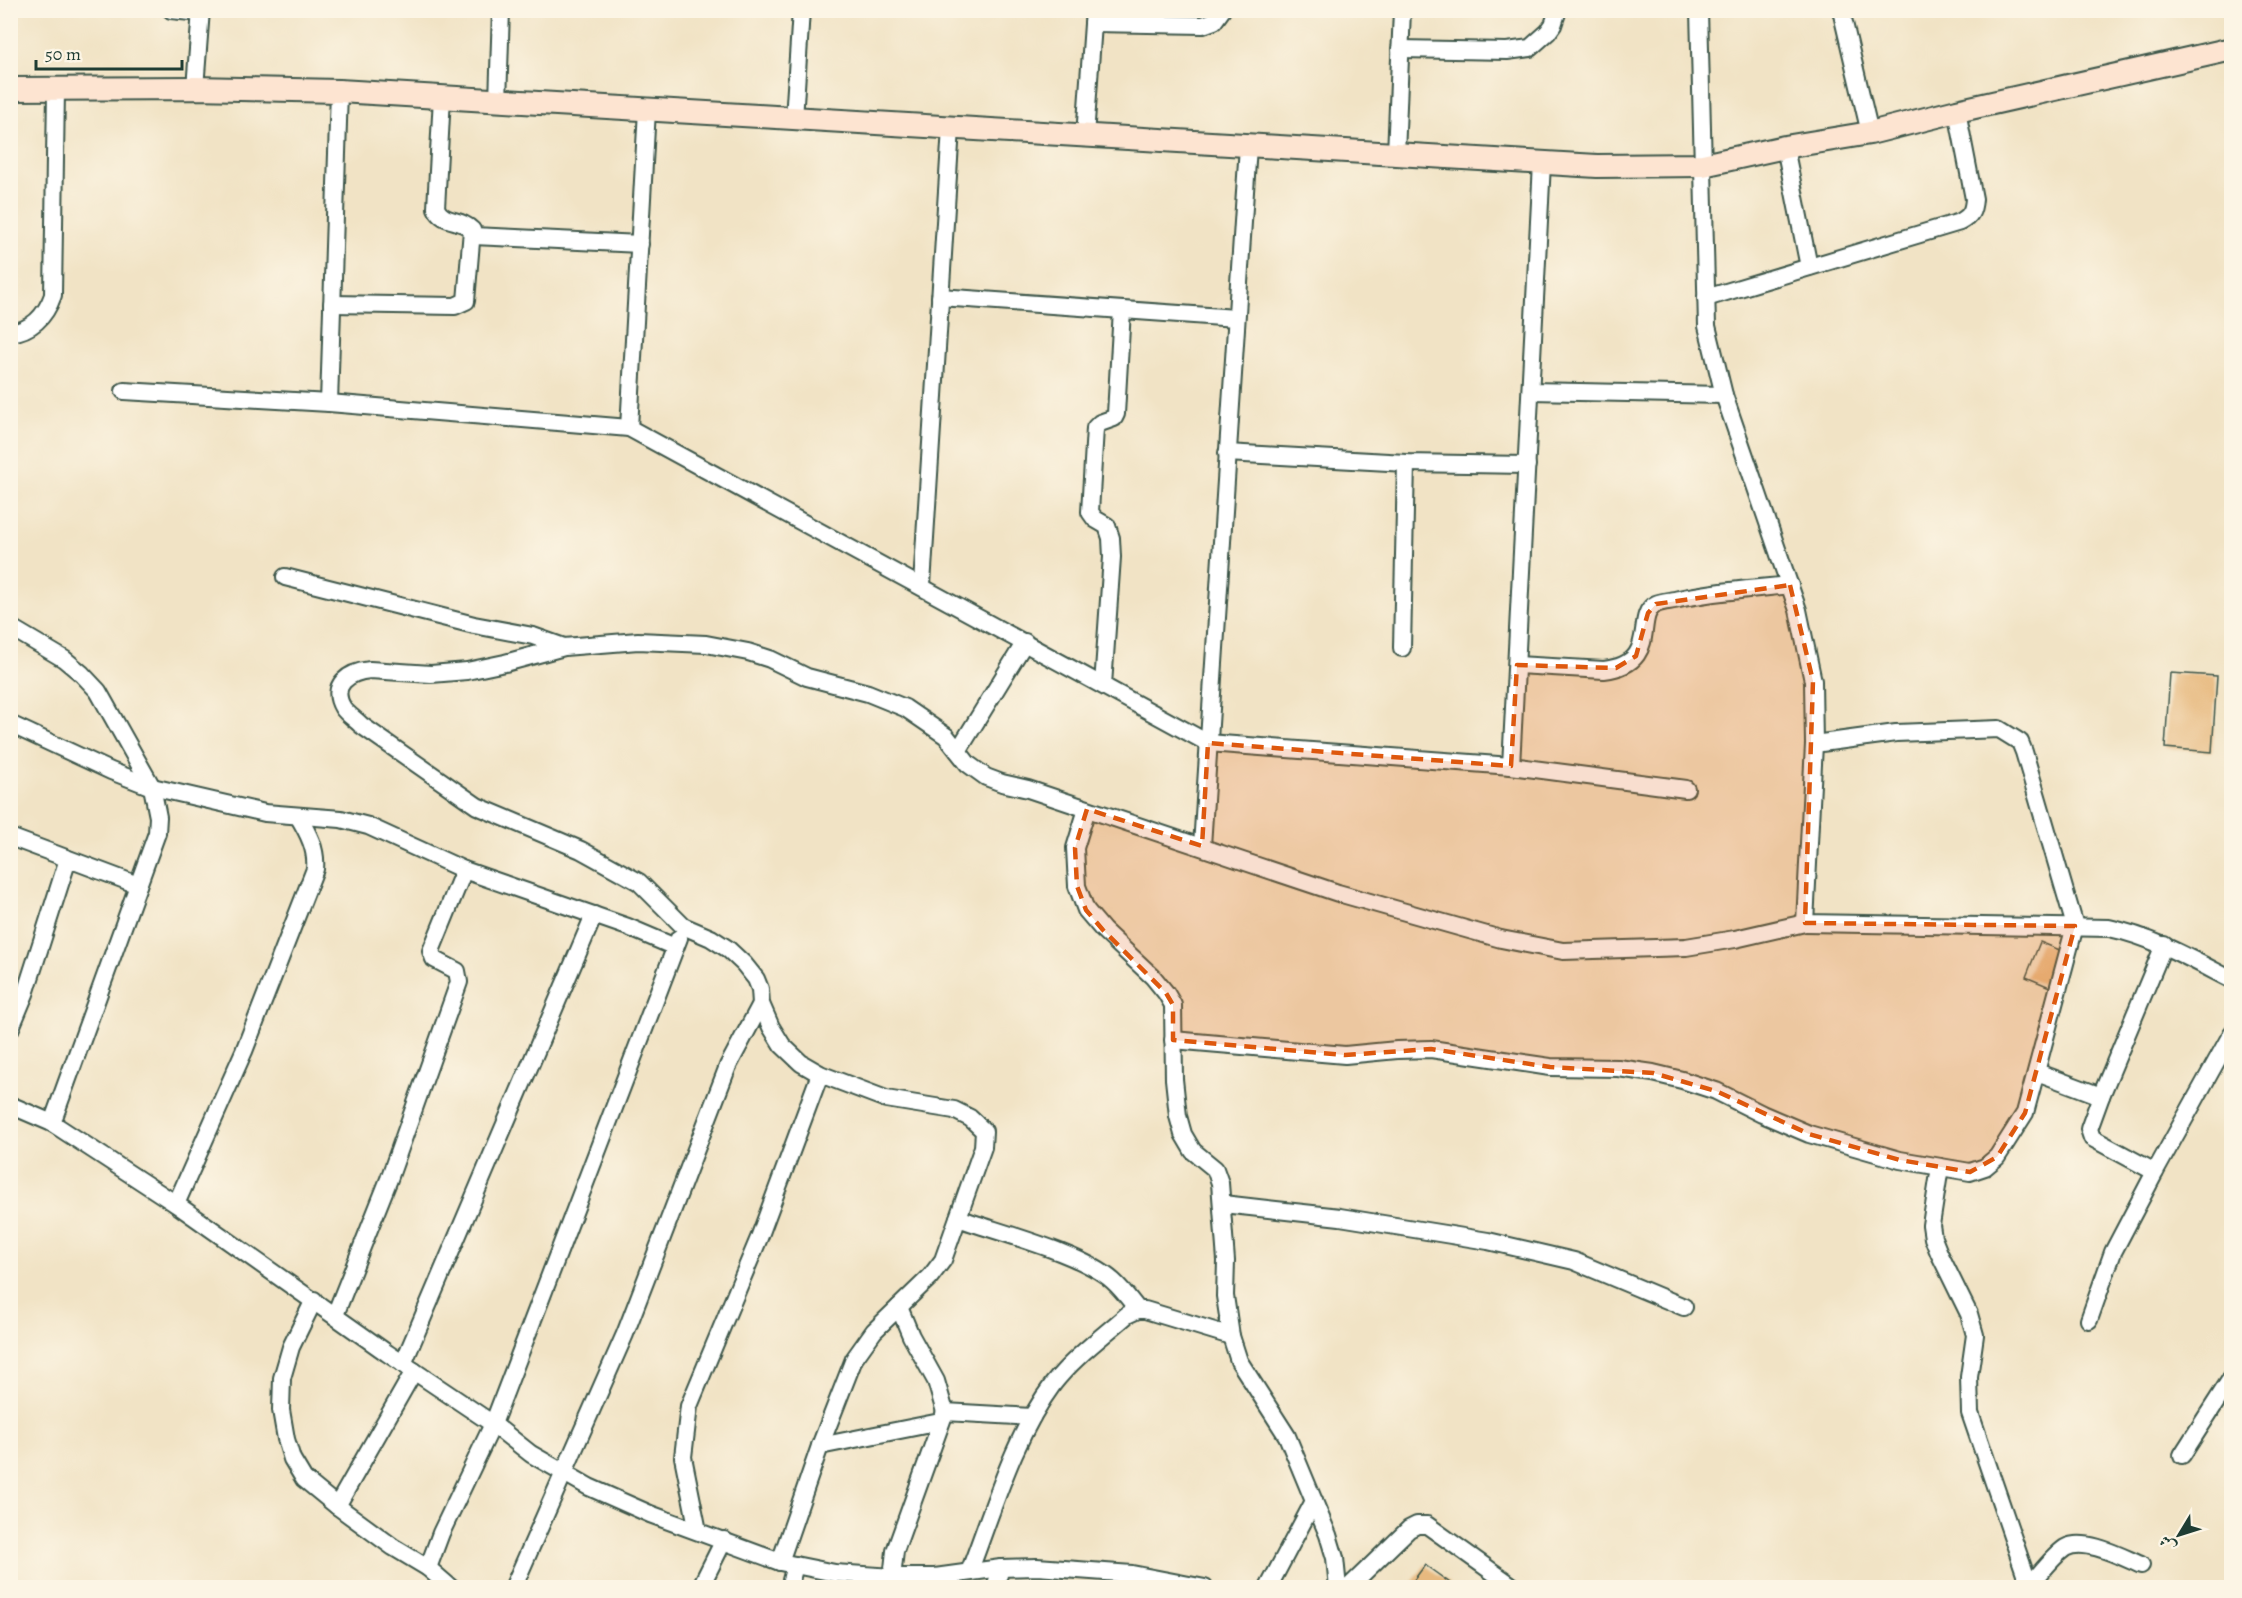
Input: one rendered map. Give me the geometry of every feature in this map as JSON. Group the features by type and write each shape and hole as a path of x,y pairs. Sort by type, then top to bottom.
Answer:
{"main road":[{"path":"10,89 195,88 339,91 1597,166 1703,165 1785,147 1870,133 1957,111 2232,50"}],"street":[{"path":"171,10 201,12 195,88"},
{"path":"498,101 501,10"},
{"path":"794,119 801,10"},
{"path":"1085,136 1093,16 1203,25 1214,21 1222,10"},
{"path":"1396,154 1402,10"},
{"path":"1400,49 1507,51 1530,48 1548,32 1558,10"},
{"path":"1699,10 1707,326 1724,395 1798,610 1813,681 1814,744 1805,923"},
{"path":"1841,10 1870,133"},
{"path":"10,333 30,327 48,307 53,295 56,90"},
{"path":"329,403 339,91"},
{"path":"332,304 459,305 467,297 473,236 470,227 444,219 436,208 441,97"},
{"path":"629,428 647,110"},
{"path":"1706,298 1960,222 1972,213 1974,199 1957,111"},
{"path":"922,585 951,128"},
{"path":"1202,846 1248,146"},
{"path":"1785,147 1809,267"},
{"path":"1512,766 1542,163"},
{"path":"473,236 640,244"},
{"path":"940,297 1236,318"},
{"path":"1102,685 1112,556 1111,538 1107,526 1095,519 1090,512 1095,428 1100,423 1114,418 1117,409 1122,310"},
{"path":"124,391 329,403 629,428 922,585 1208,743 1512,766 1686,789"},
{"path":"1530,391 1724,395"},
{"path":"1227,453 1406,463 1527,465"},
{"path":"1402,648 1406,463"},
{"path":"285,577 442,617 533,636 564,647"},
{"path":"1516,665 1604,670 1616,668 1636,656 1641,647 1648,613 1656,604 1700,595 1790,585"},
{"path":"10,627 64,659 98,691 152,787 158,817 157,833 52,1123"},
{"path":"789,1587 787,1563 820,1446 854,1359 874,1331 930,1277 944,1260 983,1147 984,1131 970,1118 954,1110 886,1099 820,1074 801,1063 782,1045 761,1004 760,989 756,979 728,949 711,938 683,926 639,882 608,863 581,849 477,806 344,710 338,697 342,680 360,671 432,674 467,671 564,647 638,641 706,644 770,659 807,677 868,693 905,708 946,736 968,764 986,777 1202,846 1338,893 1501,939 1563,951 1686,947 1735,939 1805,923 2075,926 2109,928 2127,932 2164,945 2232,980"},
{"path":"958,751 1025,642"},
{"path":"10,724 111,771 152,787 265,813 341,819 369,826 464,870 594,915 675,947"},
{"path":"1173,1040 1345,1055 1397,1050 1431,1050 1550,1067 1618,1068 1653,1073 1716,1091 1809,1134 1900,1160 1970,1172 1985,1167 1997,1157 2025,1113 2075,926 2020,742 1999,729 1896,733 1814,744"},
{"path":"1087,809 1075,848 1077,886 1086,910 1166,993 1173,1005 1178,1116 1183,1134 1193,1151 1215,1169 1223,1204 1225,1296 1231,1336 1239,1361 1287,1436 1345,1584 1410,1529 1427,1525 1515,1587"},
{"path":"176,1204 244,1051 315,869 316,858 313,846 298,816"},
{"path":"10,837 138,885"},
{"path":"10,1030 25,994 68,859"},
{"path":"335,1316 389,1179 459,982 458,971 434,959 431,951 464,870"},
{"path":"337,1506 408,1367 594,915"},
{"path":"428,1568 441,1533 493,1424 683,926"},
{"path":"2155,1172 2092,1138 2089,1130 2164,945"},
{"path":"513,1587 625,1335 728,1066 761,1004"},
{"path":"2089,1320 2113,1252 2232,1034"},
{"path":"2037,1072 2101,1096"},
{"path":"698,1531 683,1457 689,1406 759,1238 820,1074"},
{"path":"10,1105 52,1123 176,1204 493,1424 531,1454 565,1474 650,1514 787,1563 892,1582 1001,1568 1036,1567 1132,1574 1205,1587"},
{"path":"1940,1167 1931,1225 1933,1238 1969,1314 1975,1335 1969,1377 1970,1413 2030,1586 2059,1553 2072,1545 2098,1548 2141,1565"},
{"path":"1223,1204 1340,1217 1488,1241 1574,1261 1684,1307"},
{"path":"958,1218 1060,1253 1092,1267 1112,1280 1138,1310 1231,1336"},
{"path":"314,1300 291,1347 282,1378 281,1410 292,1459 304,1479 337,1506 452,1587"},
{"path":"892,1582 895,1551 943,1417 936,1381 911,1336 899,1307"},
{"path":"969,1572 1032,1416 1055,1382 1068,1368 1127,1315 1138,1310"},
{"path":"2182,1455 2232,1377"},
{"path":"820,1446 943,1417 1032,1416"},
{"path":"1268,1587 1314,1501"},
{"path":"700,1587 724,1540"},
{"path":"995,1587 1001,1568"}],"highlighted area":[{"path":"1790,585 1813,681 1805,923 2075,926 2025,1113 1997,1157 1970,1172 1900,1160 1809,1134 1716,1091 1653,1073 1550,1067 1431,1049 1345,1055 1173,1040 1173,1005 1166,993 1086,910 1077,886 1075,848 1087,809 1202,846 1208,743 1511,766 1517,665 1616,668 1636,656 1648,613 1656,604"}],"building":[{"path":"2170,673 2217,676 2212,752 2165,748"},
{"path":"2040,942 2067,953 2052,988 2026,977"},
{"path":"1425,1565 1450,1583 1447,1588 1408,1588"}]}
